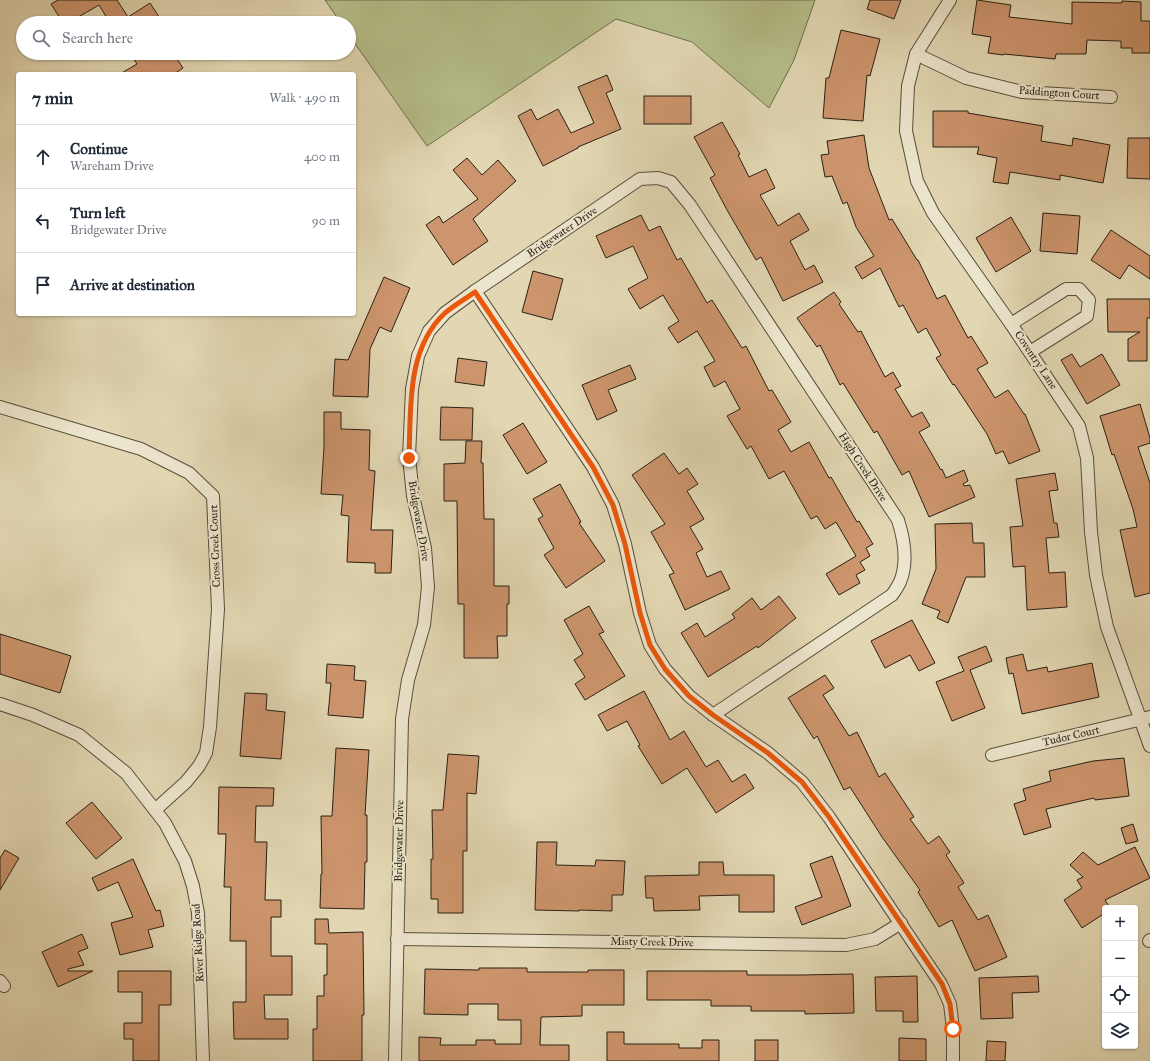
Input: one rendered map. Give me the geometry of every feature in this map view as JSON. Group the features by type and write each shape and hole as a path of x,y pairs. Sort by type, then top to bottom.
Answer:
{"street":[{"name":"Coventry Lane","path":"950,0 916,54 908,86 906,131 917,181 932,213 1011,324 1079,426 1086,458 1091,532 1096,574 1106,627 1145,718 1150,746"},
{"name":"Paddington Court","path":"916,54 966,78 1022,92 1111,97"},
{"name":"Bridgewater Drive","path":"395,1061 402,719 408,680 424,624 428,587 425,548 413,496 409,458 412,388 418,356 429,331 445,313 640,179 658,178"},
{"name":"High Creek Drive","path":"658,178 671,182 690,205 898,520 903,537 904,569 900,583 892,595 713,715"},
{"path":"1011,324 1066,289 1079,289 1089,300 1087,316 1030,352"},
{"path":"475,292 593,467 613,505 625,544 640,613 650,645 665,669 689,696 713,715 768,753 802,782 829,817 942,984 950,1004 953,1029 953,1061"},
{"name":"Cross Creek Court","path":"0,407 141,449 189,473 213,496 218,608 210,727 206,753 199,766 186,782 155,810"},
{"name":"River Ridge Road","path":"0,704 33,715 79,735 126,773 166,823 185,861 193,886 198,913 203,1061"},
{"name":"Tudor Court","path":"992,755 1145,718"},
{"name":"Misty Creek Drive","path":"397,939 846,945 875,939 901,923"}],"green space":[{"path":"325,0 815,0 794,60 769,108 692,42 616,19 427,146 356,45 356,16 336,16"}],"building":[{"path":"58,0 117,0 127,16 106,16 99,5 80,16 59,16 51,4"},
{"path":"870,0 901,0 894,19 867,9"},
{"path":"977,0 1011,5 1009,17 1072,24 1072,2 1141,2 1141,21 1150,21 1150,53 1132,53 1132,48 1121,48 1121,41 1087,40 1086,54 1056,54 1055,59 988,53 991,37 972,34"},
{"path":"150,3 158,16 130,16"},
{"path":"841,30 880,39 870,76 867,75 863,121 823,118 826,78 829,78"},
{"path":"134,60 178,60 183,68 177,72 123,72 137,64"},
{"path":"607,75 613,90 606,93 621,129 578,147 543,166 518,116 531,109 537,120 558,109 571,133 594,123 578,87"},
{"path":"644,96 691,96 691,124 644,124"},
{"path":"933,111 968,111 968,113 1043,126 1041,141 1072,146 1073,138 1110,145 1103,183 1060,175 1060,180 1010,172 1008,184 993,182 997,158 977,154 979,147 933,147"},
{"path":"722,122 740,154 738,155 749,177 766,169 775,188 760,195 778,226 799,213 809,230 790,241 805,270 814,265 823,282 783,301 761,257 756,260 710,178 715,175 694,137"},
{"path":"864,135 869,168 889,220 892,219 918,260 937,299 945,295 968,338 971,336 988,363 977,369 995,398 1008,390 1025,414 1040,451 1009,464 1003,451 996,454 987,434 936,358 941,355 926,328 918,333 903,305 899,307 880,268 862,279 855,267 874,256 856,227 847,202 843,204 832,176 825,177 821,155 829,154 827,141"},
{"path":"1128,138 1150,138 1150,179 1127,178"},
{"path":"467,158 482,175 498,160 516,181 473,219 488,241 453,265 426,225 439,216 443,223 478,199 453,170"},
{"path":"1043,213 1080,216 1077,254 1040,251"},
{"path":"641,215 649,231 660,226 677,260 681,258 707,303 712,300 742,348 746,346 769,391 772,390 791,422 778,430 791,452 809,442 829,478 831,477 857,522 859,521 873,544 866,548 870,556 860,562 865,570 856,575 860,583 839,595 826,574 856,556 836,522 825,529 817,516 811,519 784,471 769,479 751,446 747,449 727,416 740,409 725,381 714,387 704,367 715,361 697,331 678,343 668,328 679,321 663,295 640,309 628,289 648,278 633,246 606,258 596,236"},
{"path":"1011,217 1031,251 996,272 976,238"},
{"path":"1111,230 1150,256 1150,279 1129,265 1120,279 1091,260"},
{"path":"533,271 563,279 552,320 522,312"},
{"path":"384,277 410,288 391,332 380,327 370,349 368,397 333,396 335,359 348,360"},
{"path":"834,292 841,302 839,304 858,332 861,331 885,377 893,372 901,386 895,389 912,417 922,412 930,426 919,432 946,478 964,470 968,481 963,484 964,486 970,485 975,497 929,517 909,471 902,475 877,431 874,433 843,383 840,385 820,345 817,347 797,318"},
{"path":"1107,299 1150,299 1150,318 1147,318 1147,361 1128,361 1128,339 1140,332 1108,332"},
{"path":"1072,354 1080,367 1102,354 1120,385 1087,404 1061,360"},
{"path":"458,358 487,362 484,386 455,382"},
{"path":"630,365 636,379 608,390 617,411 597,420 582,385"},
{"path":"1140,404 1150,438 1150,443 1138,447 1150,483 1150,593 1135,597 1120,530 1137,527 1133,509 1114,454 1112,455 1100,416"},
{"path":"441,407 473,408 472,440 440,440"},
{"path":"324,412 341,412 341,429 370,430 369,470 375,471 371,530 393,530 391,573 375,573 375,563 347,562 349,516 341,515 343,495 321,494 324,447"},
{"path":"523,423 547,462 527,474 503,435"},
{"path":"466,441 482,441 481,463 483,463 484,519 494,519 494,586 509,586 509,604 507,604 507,636 497,636 498,658 464,658 464,604 458,604 457,501 444,501 444,464 465,463"},
{"path":"664,453 679,474 687,468 698,484 687,491 704,519 690,527 703,549 696,553 707,577 721,571 730,589 685,610 669,575 674,573 651,532 665,524 632,475"},
{"path":"1055,473 1058,490 1049,491 1054,523 1057,523 1059,537 1046,538 1049,573 1065,572 1067,607 1027,610 1025,566 1013,567 1010,527 1023,526 1016,479"},
{"path":"560,484 581,522 579,523 605,561 566,588 544,555 554,548 538,519 543,516 533,499"},
{"path":"972,523 973,543 984,543 985,577 966,577 948,623 937,618 940,611 922,604 936,569 935,524"},
{"path":"779,596 796,618 758,648 757,646 708,677 681,633 697,623 705,637 735,618 732,614 752,598 761,610"},
{"path":"589,606 604,632 599,634 625,676 585,700 575,684 585,677 574,660 583,654 564,620"},
{"path":"912,620 935,663 919,671 910,655 885,668 871,641"},
{"path":"0,634 71,656 60,693 0,674"},
{"path":"986,646 992,661 970,670 985,708 952,721 936,682 964,671 958,657"},
{"path":"1023,654 1027,671 1047,667 1048,672 1092,663 1099,697 1022,714 1013,673 1009,674 1006,658"},
{"path":"327,664 355,666 354,680 366,681 363,718 328,715 331,683 326,683"},
{"path":"825,675 834,688 823,695 849,736 857,732 879,777 885,773 914,817 910,819 928,844 939,836 950,852 946,855 964,883 958,887 978,920 988,915 1007,957 975,971 952,920 939,927 918,892 920,890 882,837 850,787 844,790 817,736 814,739 788,698"},
{"path":"644,691 670,740 684,731 706,767 718,760 732,782 745,774 754,788 716,813 687,768 662,784 638,746 640,745 627,721 607,731 598,715"},
{"path":"245,693 267,694 266,710 285,712 281,759 240,756"},
{"path":"336,748 369,750 365,815 367,815 367,862 365,862 364,909 320,908 322,874 321,816 332,816"},
{"path":"448,754 479,756 476,794 467,793 467,851 463,851 463,913 438,913 438,899 431,899 431,859 433,859 432,810 443,810"},
{"path":"1124,758 1129,796 1095,800 1094,798 1046,809 1051,827 1024,835 1014,804 1026,800 1023,789 1051,781 1049,771 1093,761"},
{"path":"219,787 274,788 273,806 256,806 255,842 267,842 265,900 281,900 281,917 271,917 271,956 292,956 292,995 264,995 265,1019 288,1019 288,1039 234,1039 233,1002 246,1002 246,941 230,941 231,887 224,887 226,834 218,834"},
{"path":"92,802 122,838 96,859 66,823"},
{"path":"1133,824 1138,841 1126,844 1121,828"},
{"path":"537,842 557,842 556,865 595,866 596,860 625,861 623,895 612,895 612,911 535,910"},
{"path":"1135,847 1150,878 1105,900 1108,905 1102,905 1102,915 1082,928 1064,900 1082,888 1077,880 1083,877 1070,865 1083,852 1098,865"},
{"path":"5,850 19,858 0,890 0,858"},
{"path":"832,856 851,906 802,925 795,907 822,897 810,864"},
{"path":"133,859 156,911 160,910 164,926 148,930 153,947 120,955 111,923 133,917 118,882 98,891 92,878"},
{"path":"699,862 723,862 724,875 774,875 774,912 739,912 739,895 699,896 700,910 654,911 653,898 646,898 645,876 699,875"},
{"path":"315,919 328,919 329,933 363,932 364,1015 362,1015 362,1061 313,1061 313,1029 317,1029 317,996 324,996 324,975 327,975 327,944 315,944"},
{"path":"82,934 88,948 78,952 84,965 68,969 68,971 93,971 58,987 42,952"},
{"path":"479,968 527,968 527,972 588,972 588,970 624,970 624,1005 582,1005 582,1016 541,1017 540,1045 569,1045 569,1061 419,1061 419,1037 441,1038 440,1045 476,1045 476,1040 495,1040 495,1044 521,1044 521,1020 498,1020 498,1004 468,1004 468,1015 424,1014 425,969 479,970"},
{"path":"118,971 171,971 171,1005 159,1005 159,1061 133,1061 133,1039 124,1039 124,1023 142,1023 142,992 118,992"},
{"path":"647,971 747,971 747,975 853,974 854,1013 805,1014 805,1011 751,1011 751,1006 711,1006 711,1000 647,1000"},
{"path":"917,976 918,1022 903,1022 903,1011 876,1011 875,977"},
{"path":"1038,976 1039,992 1012,993 1013,1018 981,1019 979,978"},
{"path":"607,1032 624,1032 624,1044 679,1044 679,1048 702,1048 702,1040 719,1040 719,1061 607,1061"},
{"path":"899,1038 926,1039 926,1061 899,1061"},
{"path":"755,1040 778,1040 778,1061 755,1061"},
{"path":"987,1041 1006,1042 1005,1061 986,1061"}],"route":[{"path":"409,458 412,388 418,356 429,331 445,313 475,292 593,467 613,505 625,544 640,613 650,645 665,669 689,696 713,715 768,753 802,782 829,817 942,984 950,1004 953,1029"}]}
